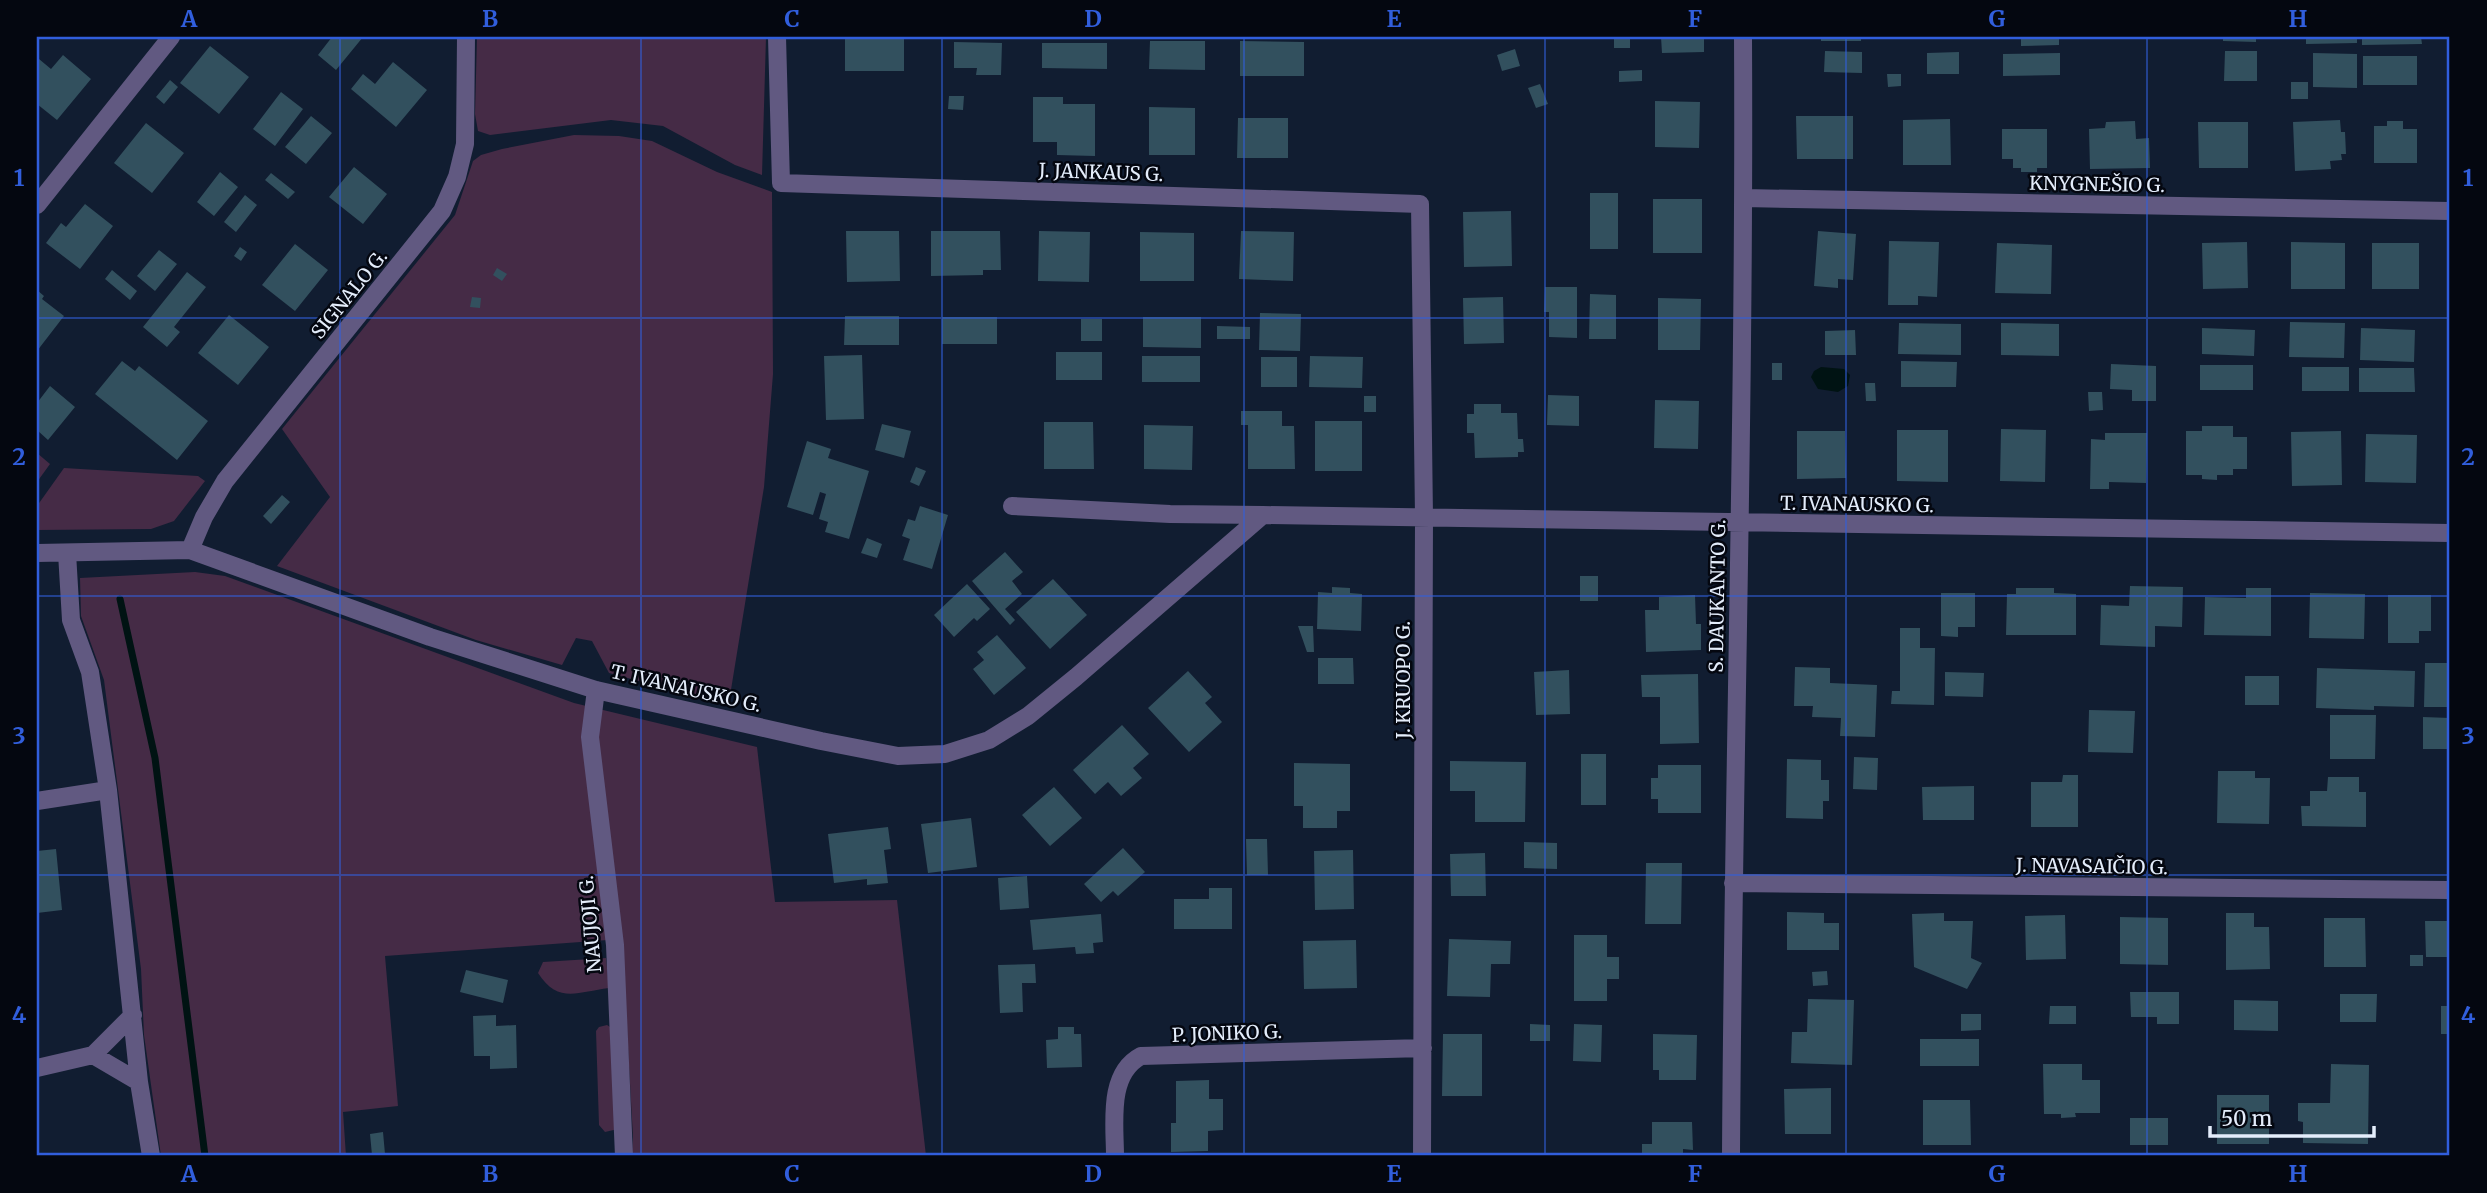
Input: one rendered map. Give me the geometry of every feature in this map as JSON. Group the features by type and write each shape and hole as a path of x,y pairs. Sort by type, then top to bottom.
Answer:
{"street":[{"path":"37,205 171,37"},
{"name":"SIGNALO G.","path":"190,550 204,517 225,481 442,211 457,177 465,144 466,37"},
{"name":"J. JANKAUS G.","path":"777,37 781,183 1420,204"},
{"name":"S. DAUKANTO G.","path":"1731,1156 1744,198 1742,37"},
{"name":"KNYGNEŠIO G.","path":"1744,198 2450,211"},
{"name":"J. KRUOPO G.","path":"1420,204 1424,517 1422,1156"},
{"name":"T. IVANAUSKO G.","path":"1012,506 1170,514 2450,533"},
{"name":"T. IVANAUSKO G.","path":"37,553 190,550 430,637 596,690 898,756 945,754 989,740 1028,716 1263,515"},
{"path":"67,553 71,620 90,672 108,790 139,1082 150,1156"},
{"name":"NAUJOJI G.","path":"596,690 590,737 615,945 624,1156"},
{"path":"37,801 108,790"},
{"name":"J. NAVASAIČIO G.","path":"1733,883 2450,890"},
{"path":"37,1068 93,1055 133,1016"},
{"name":"P. JONIKO G.","path":"1115,1156 1115,1097 1121,1076 1134,1060 1141,1056 1423,1048"},
{"path":"93,1055 139,1082"}],"shaded area":[{"path":"477,37 766,37 762,175 735,165 663,126 611,120 490,135 478,131 475,114"},
{"path":"574,135 619,136 652,141 717,172 772,192 773,374 764,487 729,702 713,701 609,673 592,641 576,638 562,665 476,640 277,566 330,497 282,429 455,215 473,161 481,155 502,149"},
{"path":"1821,367 1844,369 1850,375 1848,386 1838,392 1818,389 1811,377 1814,371"},
{"path":"37,453 50,464 37,482"},
{"path":"64,468 198,476 205,481 174,521 151,529 37,530 37,506"},
{"path":"195,572 225,576 574,703 757,747 775,902 897,900 926,1156 632,1156 622,939 385,956 398,1106 343,1112 346,1156 161,1156 144,1035 141,969 104,680 81,616 80,578"},
{"path":"606,958 609,988 569,994 553,989 538,973 543,962"},
{"path":"607,1025 613,1029 618,1129 605,1132 599,1125 596,1031"}],"building":[{"path":"332,37 363,37 336,70 318,55"},
{"path":"845,37 904,38 904,71 845,71"},
{"path":"1614,37 1630,37 1630,48 1614,48"},
{"path":"1661,37 1704,37 1704,52 1662,53"},
{"path":"1821,37 1861,37 1861,41 1821,41"},
{"path":"2021,37 2059,37 2059,45 2021,46"},
{"path":"2223,37 2256,37 2256,42 2223,41"},
{"path":"2306,37 2357,37 2357,43 2306,44"},
{"path":"2362,37 2421,37 2422,44 2362,45"},
{"path":"1150,41 1205,41 1205,70 1149,69"},
{"path":"1240,41 1304,42 1304,76 1240,76"},
{"path":"954,42 1002,43 1001,75 976,75 977,68 954,68"},
{"path":"1042,43 1107,43 1107,69 1042,68"},
{"path":"210,46 249,77 219,114 180,83"},
{"path":"1515,49 1520,66 1502,71 1497,55"},
{"path":"1825,51 1862,52 1862,73 1824,72"},
{"path":"2225,51 2257,51 2257,81 2224,81"},
{"path":"1959,52 1959,74 1927,74 1927,53"},
{"path":"2060,53 2060,75 2003,76 2003,54"},
{"path":"2313,53 2357,54 2357,88 2313,87"},
{"path":"63,55 91,79 57,120 37,104 37,62 39,59 51,69"},
{"path":"2363,56 2417,56 2417,85 2363,85"},
{"path":"393,62 427,90 396,127 351,89 363,74 375,84"},
{"path":"1642,70 1642,81 1619,82 1619,71"},
{"path":"1887,74 1901,74 1901,86 1888,87"},
{"path":"170,80 178,87 164,104 156,97"},
{"path":"2291,82 2308,82 2308,99 2291,99"},
{"path":"1540,84 1548,104 1536,108 1528,88"},
{"path":"281,92 303,109 275,146 253,129"},
{"path":"949,96 964,96 963,110 948,109"},
{"path":"1033,97 1063,97 1063,104 1095,104 1095,156 1057,155 1057,142 1033,142"},
{"path":"1655,101 1700,102 1699,148 1655,147"},
{"path":"1149,107 1195,108 1195,155 1149,155"},
{"path":"311,116 332,133 306,164 285,147"},
{"path":"1796,116 1853,116 1853,159 1797,159"},
{"path":"1238,118 1288,118 1288,158 1237,158"},
{"path":"1950,119 1951,165 1903,165 1903,120"},
{"path":"2340,120 2341,132 2345,132 2346,154 2341,154 2342,160 2330,161 2331,169 2295,171 2293,122"},
{"path":"2135,121 2136,139 2149,138 2150,168 2090,169 2089,129 2105,128 2106,122"},
{"path":"2387,121 2403,121 2403,129 2417,129 2417,163 2374,163 2374,126 2387,126"},
{"path":"2198,122 2248,122 2248,168 2199,168"},
{"path":"146,123 184,153 152,193 114,163"},
{"path":"2002,129 2047,129 2047,168 2037,168 2037,172 2021,172 2021,168 2013,168 2013,159 2002,159"},
{"path":"354,167 387,194 363,224 329,197"},
{"path":"220,172 238,187 214,216 197,202"},
{"path":"271,173 295,192 288,199 265,180"},
{"path":"1590,193 1618,193 1618,249 1590,249"},
{"path":"245,195 257,205 236,232 224,222"},
{"path":"1653,199 1702,199 1702,253 1653,253"},
{"path":"85,204 113,226 80,269 46,243 61,223 66,227"},
{"path":"1511,211 1512,266 1464,267 1463,212"},
{"path":"846,231 899,231 900,281 847,282"},
{"path":"931,231 1000,231 1001,270 983,270 983,275 931,276"},
{"path":"1039,231 1090,232 1089,282 1038,281"},
{"path":"1241,231 1294,232 1293,281 1239,279"},
{"path":"1818,231 1856,234 1853,280 1838,279 1838,288 1814,286"},
{"path":"1140,232 1194,233 1194,281 1140,281"},
{"path":"1889,241 1939,242 1937,297 1918,296 1918,305 1888,305"},
{"path":"2247,242 2248,288 2203,289 2202,243"},
{"path":"2291,242 2345,243 2345,289 2291,289"},
{"path":"1997,243 2052,245 2051,294 1995,293"},
{"path":"2372,243 2419,243 2419,289 2372,289"},
{"path":"295,244 328,270 295,311 262,285"},
{"path":"240,247 247,252 241,261 234,256"},
{"path":"159,250 177,264 155,291 137,276"},
{"path":"497,268 507,274 502,281 493,275"},
{"path":"112,270 137,291 130,300 105,279"},
{"path":"187,272 206,287 174,327 180,332 167,347 143,327"},
{"path":"1545,287 1577,287 1577,338 1549,337 1549,312 1544,312"},
{"path":"37,290 44,296 42,299 64,316 37,351"},
{"path":"1590,294 1616,295 1616,339 1589,339"},
{"path":"472,297 481,298 480,308 470,307"},
{"path":"1503,297 1504,343 1464,344 1463,298"},
{"path":"1658,298 1701,299 1700,350 1658,350"},
{"path":"1260,313 1301,314 1300,351 1259,350"},
{"path":"229,315 269,347 238,385 198,353"},
{"path":"845,316 899,316 899,345 844,345"},
{"path":"942,317 997,317 997,344 942,344"},
{"path":"1143,317 1201,317 1201,348 1143,347"},
{"path":"1081,319 1102,319 1102,341 1081,341"},
{"path":"2290,322 2345,323 2344,358 2289,357"},
{"path":"1899,323 1961,324 1961,355 1898,354"},
{"path":"2001,323 2059,324 2059,356 2001,355"},
{"path":"1217,326 1250,327 1250,339 1217,339"},
{"path":"2202,328 2255,330 2254,356 2202,354"},
{"path":"2361,328 2415,330 2414,362 2360,360"},
{"path":"1855,330 1856,355 1825,355 1825,331"},
{"path":"1056,352 1102,352 1102,380 1056,380"},
{"path":"862,355 864,419 826,420 824,356"},
{"path":"1142,356 1200,356 1200,382 1142,382"},
{"path":"1310,356 1363,357 1362,388 1309,387"},
{"path":"1261,357 1297,357 1297,387 1261,387"},
{"path":"122,361 135,371 139,366 208,421 177,460 95,394"},
{"path":"1901,361 1957,362 1956,387 1901,387"},
{"path":"1772,363 1782,363 1782,380 1772,380"},
{"path":"2111,364 2156,366 2156,401 2132,401 2132,390 2110,389"},
{"path":"2200,365 2253,365 2253,390 2200,390"},
{"path":"2302,367 2349,367 2349,391 2302,391"},
{"path":"2359,368 2414,368 2415,392 2359,392"},
{"path":"1865,383 1875,383 1876,401 1866,401"},
{"path":"50,386 75,407 48,440 37,430 37,403"},
{"path":"2088,392 2102,392 2103,410 2089,411"},
{"path":"1548,395 1579,396 1579,426 1547,425"},
{"path":"1364,396 1376,396 1376,412 1364,412"},
{"path":"1655,400 1699,401 1698,449 1654,448"},
{"path":"1474,404 1501,404 1501,413 1517,413 1518,439 1523,439 1524,452 1518,452 1518,457 1475,458 1474,433 1467,433 1467,414 1474,414"},
{"path":"1241,411 1282,411 1282,426 1294,426 1295,469 1248,469 1248,425 1241,425"},
{"path":"1315,421 1362,421 1362,471 1315,471"},
{"path":"1044,422 1093,422 1094,469 1044,469"},
{"path":"882,424 911,431 904,458 875,450"},
{"path":"1144,425 1193,426 1192,470 1144,469"},
{"path":"2202,426 2233,426 2233,437 2247,437 2247,469 2233,469 2233,475 2217,475 2217,480 2202,479 2202,475 2186,475 2186,431 2202,431"},
{"path":"2001,429 2046,430 2045,482 2000,481"},
{"path":"1897,430 1948,430 1948,482 1897,481"},
{"path":"1797,431 1845,431 1846,478 1797,479"},
{"path":"2341,431 2342,485 2292,486 2291,432"},
{"path":"2105,433 2147,433 2146,483 2109,482 2109,489 2090,489 2091,439 2105,440"},
{"path":"2366,434 2417,435 2416,483 2365,482"},
{"path":"807,441 831,449 828,458 869,471 849,539 825,532 828,522 819,519 826,494 820,492 813,515 787,507"},
{"path":"916,467 926,471 919,486 910,482"},
{"path":"282,495 290,502 271,524 263,516"},
{"path":"920,506 948,515 932,569 903,560 910,539 902,536 908,519 915,521"},
{"path":"867,538 882,544 877,558 861,553"},
{"path":"1005,552 1023,572 1012,581 1022,594 1005,609 1015,620 1010,625 972,581"},
{"path":"1580,576 1598,576 1598,601 1580,601"},
{"path":"1053,579 1087,615 1050,649 1016,612"},
{"path":"967,584 990,609 977,621 974,618 954,637 934,615"},
{"path":"2130,586 2183,587 2182,627 2155,626 2155,647 2100,645 2101,605 2129,606"},
{"path":"1332,587 1350,588 1350,593 1362,594 1361,631 1317,629 1318,592 1332,593"},
{"path":"2016,588 2054,588 2054,593 2076,594 2076,635 2006,635 2007,594 2016,594"},
{"path":"2246,588 2271,588 2271,636 2204,635 2205,597 2246,598"},
{"path":"1941,593 1975,593 1975,627 1958,627 1958,637 1941,636"},
{"path":"2310,593 2365,594 2364,639 2309,638"},
{"path":"1695,595 1696,624 1701,624 1701,650 1646,652 1645,610 1659,610 1659,597"},
{"path":"2388,595 2431,595 2431,631 2419,631 2419,643 2388,643"},
{"path":"1298,626 1313,626 1314,652 1307,652"},
{"path":"1900,628 1920,628 1920,648 1935,648 1934,705 1891,704 1892,691 1900,691"},
{"path":"997,635 1026,668 994,695 973,669 984,660 977,652"},
{"path":"1318,658 1353,658 1354,684 1318,684"},
{"path":"2425,663 2450,663 2450,707 2424,707"},
{"path":"1795,667 1830,668 1830,683 1877,685 1875,737 1840,736 1841,718 1812,717 1813,706 1794,706"},
{"path":"2317,668 2415,671 2414,707 2374,706 2374,710 2316,708"},
{"path":"1569,670 1570,714 1536,715 1534,672"},
{"path":"1188,671 1212,697 1205,703 1222,722 1189,752 1148,708"},
{"path":"1945,672 1984,673 1983,697 1945,696"},
{"path":"1698,674 1699,743 1660,744 1660,697 1642,697 1641,675"},
{"path":"2245,676 2279,676 2279,705 2245,705"},
{"path":"2089,710 2135,711 2133,753 2088,752"},
{"path":"2330,715 2376,715 2375,759 2330,759"},
{"path":"2423,717 2450,718 2450,749 2423,749"},
{"path":"1122,725 1149,754 1133,768 1142,778 1121,796 1108,782 1095,794 1073,770"},
{"path":"1581,754 1606,754 1606,805 1581,805"},
{"path":"1854,757 1878,758 1877,790 1853,789"},
{"path":"1787,759 1821,760 1821,780 1829,780 1829,801 1823,801 1823,819 1786,818"},
{"path":"1450,761 1526,762 1525,822 1475,822 1475,791 1450,791"},
{"path":"1294,763 1350,764 1350,811 1337,811 1337,828 1303,828 1303,806 1294,806"},
{"path":"1658,765 1701,765 1701,813 1658,813 1658,799 1651,799 1651,778 1658,778"},
{"path":"2218,771 2255,771 2255,778 2270,778 2269,824 2217,823"},
{"path":"2063,775 2078,775 2078,827 2031,827 2031,782 2062,782"},
{"path":"2328,777 2359,777 2359,792 2366,792 2366,827 2302,826 2301,806 2310,806 2310,791 2327,791"},
{"path":"1974,786 1974,820 1923,820 1922,787"},
{"path":"1054,787 1082,818 1050,846 1022,815"},
{"path":"971,818 977,867 928,873 921,824"},
{"path":"888,827 891,849 884,850 888,883 867,885 867,879 834,883 828,834"},
{"path":"1246,839 1267,839 1268,875 1247,875"},
{"path":"1524,842 1557,843 1557,869 1524,868"},
{"path":"1123,848 1145,872 1118,896 1113,891 1101,902 1084,884"},
{"path":"56,849 62,910 37,913 37,851"},
{"path":"1353,850 1354,909 1315,910 1314,851"},
{"path":"1485,853 1486,896 1451,896 1450,854"},
{"path":"1646,863 1682,863 1681,924 1645,924"},
{"path":"1027,876 1029,908 1000,910 998,878"},
{"path":"1209,888 1232,888 1232,929 1174,929 1174,899 1209,899"},
{"path":"1787,912 1824,913 1824,923 1839,923 1839,950 1787,950"},
{"path":"1944,913 1944,921 1973,921 1971,958 1982,963 1967,989 1914,967 1912,914"},
{"path":"2226,913 2254,913 2254,927 2269,927 2270,969 2226,970"},
{"path":"1101,914 1103,942 1093,943 1094,953 1076,954 1075,947 1033,950 1030,920"},
{"path":"2065,915 2066,959 2026,960 2025,916"},
{"path":"2120,917 2168,918 2168,965 2120,964"},
{"path":"2324,918 2365,918 2366,967 2324,967"},
{"path":"2425,921 2450,921 2450,957 2426,957"},
{"path":"1574,935 1607,935 1607,957 1619,957 1619,979 1607,979 1607,1001 1574,1001"},
{"path":"1449,939 1511,941 1510,964 1491,964 1490,997 1447,996"},
{"path":"1356,940 1357,988 1304,989 1303,941"},
{"path":"2410,955 2423,955 2423,966 2410,966"},
{"path":"1035,964 1036,983 1022,983 1023,1012 1000,1013 998,965"},
{"path":"466,970 508,980 503,1003 460,992"},
{"path":"1827,971 1828,985 1813,986 1812,972"},
{"path":"2130,992 2179,992 2179,1024 2157,1024 2157,1017 2131,1017"},
{"path":"2340,994 2377,994 2376,1022 2340,1022"},
{"path":"1808,999 1854,1000 1852,1065 1791,1063 1792,1032 1807,1032"},
{"path":"2234,1000 2278,1001 2278,1031 2234,1030"},
{"path":"2050,1006 2076,1006 2076,1024 2049,1024"},
{"path":"2441,1006 2450,1006 2450,1034 2441,1034"},
{"path":"1961,1014 1981,1014 1981,1030 1961,1031"},
{"path":"496,1015 496,1026 516,1025 517,1068 490,1069 490,1056 474,1056 473,1016"},
{"path":"1530,1024 1550,1025 1550,1041 1530,1041"},
{"path":"1574,1024 1602,1025 1601,1062 1573,1061"},
{"path":"1058,1027 1074,1027 1074,1034 1081,1034 1082,1067 1047,1068 1046,1040 1058,1039"},
{"path":"1443,1034 1482,1034 1482,1096 1442,1096"},
{"path":"1653,1034 1697,1035 1696,1080 1659,1080 1659,1070 1653,1070"},
{"path":"1920,1039 1979,1039 1979,1066 1920,1066"},
{"path":"2043,1064 2082,1064 2082,1080 2100,1080 2100,1113 2075,1113 2076,1117 2061,1118 2061,1114 2044,1114"},
{"path":"2331,1064 2369,1065 2368,1144 2303,1143 2303,1122 2298,1121 2298,1103 2330,1103"},
{"path":"1209,1080 1209,1099 1223,1099 1223,1130 1208,1131 1208,1151 1171,1152 1171,1123 1176,1123 1176,1081"},
{"path":"1831,1088 1831,1134 1785,1134 1784,1089"},
{"path":"2217,1095 2269,1095 2269,1144 2217,1144"},
{"path":"1923,1100 1970,1100 1971,1145 1923,1145"},
{"path":"2130,1118 2168,1118 2168,1145 2130,1145"},
{"path":"1652,1122 1692,1122 1693,1150 1683,1149 1683,1156 1642,1156 1642,1144 1652,1144"},
{"path":"383,1132 385,1154 372,1155 370,1134"}],"waterway":[{"path":"120,599 155,758 205,1156"}]}
